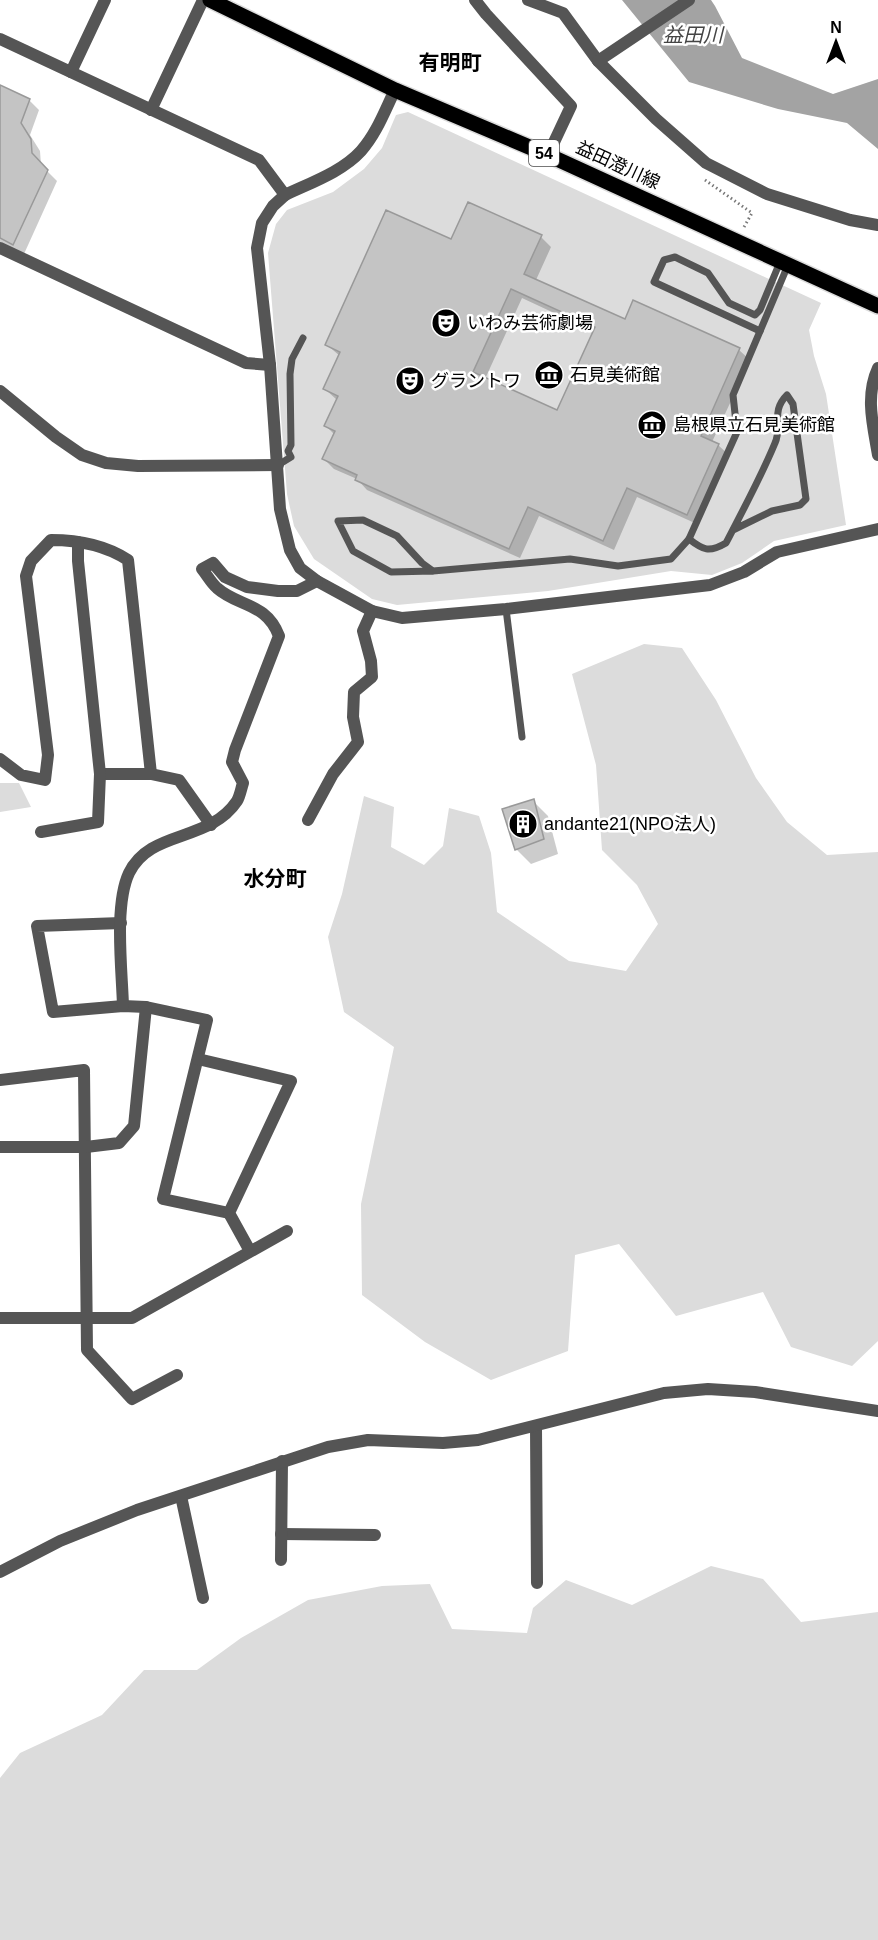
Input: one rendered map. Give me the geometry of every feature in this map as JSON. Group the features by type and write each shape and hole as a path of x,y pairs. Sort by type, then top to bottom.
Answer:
{"main road":[{"name":"益田澄川線","path":"210,0 395,90 549,155 878,306"}],"street":[{"path":"71,72 105,0"},
{"path":"151,110 202,0"},
{"path":"475,0 571,106 549,155"},
{"path":"528,0 563,13 598,61 656,119 706,162 767,194 850,220 878,225"},
{"path":"598,61 689,0"},
{"path":"0,39 259,160 285,195"},
{"path":"395,90 376,129 361,151 343,166 285,195 273,206 262,223 257,248 270,365 280,509 290,550 300,568 317,581 372,611 402,618 506,609 710,585 744,572 777,552 878,529"},
{"path":"0,248 246,363 270,365"},
{"path":"878,368 873,378 869,404 878,455"},
{"path":"0,391 56,437 82,455 106,463 138,466 278,465"},
{"path":"0,759 21,775 45,780 48,755 26,576 31,561 51,540 78,542 112,550 128,560 151,774"},
{"path":"41,832 98,822 100,774 78,542"},
{"path":"123,1006 121,923 124,891 129,873 143,852 211,825 238,800 243,783 232,762 279,636 274,625 264,614 217,588 202,569 213,563 225,577 240,584 278,591 297,591 317,581"},
{"path":"308,820 333,774 358,742 353,717 354,692 372,677 371,661 363,631 372,611"},
{"path":"100,774 151,774 179,780 211,825"},
{"path":"121,923 37,926 53,1012 123,1006 147,1007 207,1020 163,1199 229,1213 250,1251"},
{"path":"0,1147 86,1147 119,1143 134,1126 147,1007"},
{"path":"198,1059 291,1081 229,1213"},
{"path":"0,1080 84,1070 87,1350 132,1399 177,1375"},
{"path":"0,1318 132,1318 287,1231"},
{"path":"0,1572 60,1540 137,1510 328,1447 368,1440 442,1443 466,1441 536,1426 664,1393 708,1389 755,1392 878,1411"},
{"path":"536,1426 537,1583"},
{"path":"281,1560 282,1461"},
{"path":"181,1496 203,1598"},
{"path":"281,1534 375,1535"}],"lane":[{"path":"760,331 654,282 664,260 675,257 708,273 729,303 755,315 760,310 784,263"},
{"path":"433,571 422,563 397,536 363,520 338,521 353,551 391,572 433,571 570,560 618,566 671,559 688,538 737,432 733,395 760,331 784,263"},
{"path":"278,465 291,457 288,451 291,445 290,374 292,359 303,338"},
{"path":"688,538 701,548 715,550 726,543 777,440 777,410 787,396 793,404 806,499 800,505 772,511 733,530"},
{"path":"506,609 522,737"}],"shaded area":[{"name":"石見美術館","path":"408,112 821,303 809,330 814,356 826,394 846,525 774,541 742,563 712,575 671,571 548,591 397,605 372,599 314,559 294,526 287,494 268,253 276,224 287,210 333,192 364,169 382,148 396,115"},
{"path":"644,644 682,648 716,700 756,778 787,822 827,855 878,852 878,1341 852,1366 791,1347 763,1292 676,1316 619,1244 575,1255 568,1351 491,1380 425,1342 362,1295 361,1204 394,1047 344,1012 328,937 342,894 364,796 394,807 391,847 424,865 443,846 449,808 479,816 491,853 497,912 569,961 626,971 658,924 637,885 602,850 596,765 572,674"},
{"path":"0,783 19,783 31,807 0,812"},
{"path":"711,1566 763,1579 801,1622 878,1612 878,1940 0,1940 0,1778 20,1753 102,1715 144,1670 197,1670 241,1638 308,1600 382,1586 430,1584 452,1629 527,1633 533,1608 566,1580 632,1605"}],"water":[{"name":"益田川","path":"622,0 711,0 742,58 833,94 878,79 878,149 847,123 778,109 689,82"}],"building":[{"path":"0,85 30,99 21,123 31,139 32,153 48,170 13,245 0,238"},
{"name":"グラントワ","path":"468,202 542,235 524,274 625,319 633,300 740,348 701,436 719,444 687,515 627,488 603,541 528,507 509,549 355,480 357,475 322,459 335,431 324,426 338,396 323,389 340,352 325,345 386,210 451,239","holes":["511,289 595,327 557,410 473,372"]},
{"name":"andante21(NPO法人)","path":"534,799 544,839 515,850 502,809"}],"place":[{"name":"いわみ芸術劇場","path":"446,323"},
{"name":"石見美術館","path":"549,375"},
{"name":"グラントワ","path":"410,381"},
{"name":"島根県立石見美術館","path":"652,425"},
{"name":"andante21(NPO法人)","path":"523,824"}],"district":[{"name":"有明町","path":"450,63"},
{"name":"水分町","path":"275,879"}]}
